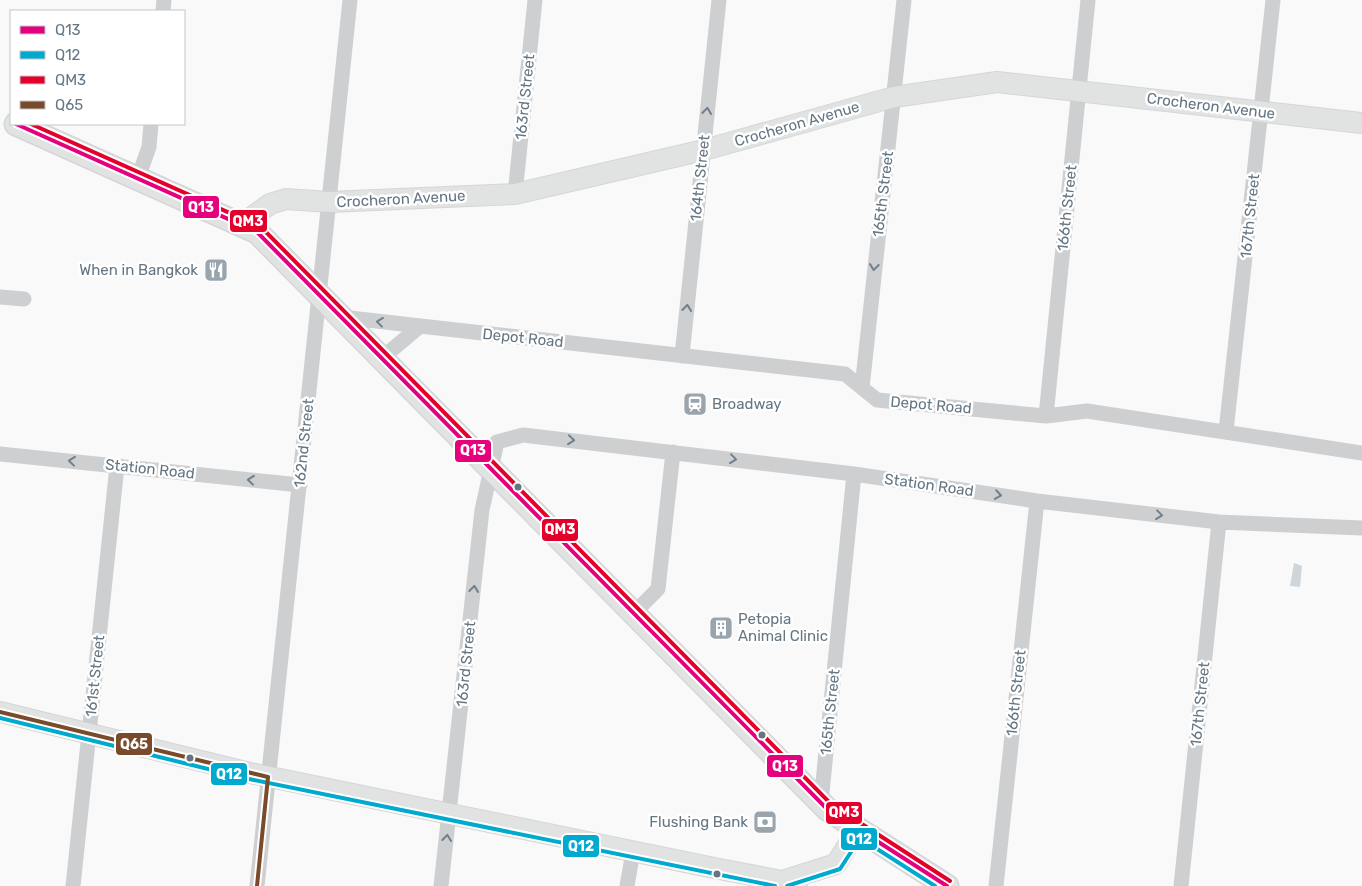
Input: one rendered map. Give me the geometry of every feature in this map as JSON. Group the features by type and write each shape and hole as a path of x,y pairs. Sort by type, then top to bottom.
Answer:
{"main road":[{"path":"18,125 256,232 824,805 947,886"}],"street":[{"name":"162nd Street","path":"257,886 350,0"},
{"name":"163rd Street","path":"515,194 535,0"},
{"name":"164th Street","path":"682,356 718,0"},
{"name":"165th Street","path":"862,388 904,0"},
{"name":"166th Street","path":"1046,416 1088,0"},
{"name":"167th Street","path":"1226,431 1273,0"},
{"name":"Crocheron Avenue","path":"241,225 270,204 286,199 329,202 515,194 704,150 894,97 997,82 1362,124"},
{"path":"138,178 148,147 151,125"},
{"path":"0,296 24,299"},
{"name":"Depot Road","path":"341,317 845,374 877,400 1046,416 1087,410 1362,453"},
{"path":"382,358 419,327"},
{"name":"Station Road","path":"497,442 523,435 854,474 1037,501 1219,522 1362,528"},
{"name":"163rd Street","path":"441,886 482,510 497,442"},
{"path":"634,613 658,589 672,452"},
{"name":"Station Road","path":"0,454 300,485"},
{"name":"161st Street","path":"74,886 117,466"},
{"name":"165th Street","path":"824,805 854,474"},
{"name":"166th Street","path":"996,886 1037,501"},
{"name":"167th Street","path":"1181,886 1219,522"},
{"path":"0,712 268,777 633,852 799,881 836,864 858,829"},
{"path":"627,886 633,852"}],"shaded area":[{"path":"1294,563 1302,566 1300,587 1290,586"}],"transit line":[{"name":"Q13","path":"18,125 257,232 827,809 947,886"},
{"name":"QM3","path":"33,125 261,227 831,804 950,881"},
{"name":"Q65","path":"0,712 268,777"},
{"name":"Q12","path":"0,718 249,779 775,886"},
{"name":"Q65","path":"257,886 268,777"},
{"name":"Q12","path":"787,886 840,869 860,838 935,886"}],"place":[{"name":"When in Bangkok","path":"216,270"},
{"name":"Broadway","path":"695,404"},
{"name":"Petopia Animal Clinic","path":"721,628"},
{"name":"Flushing Bank","path":"765,822"}]}
